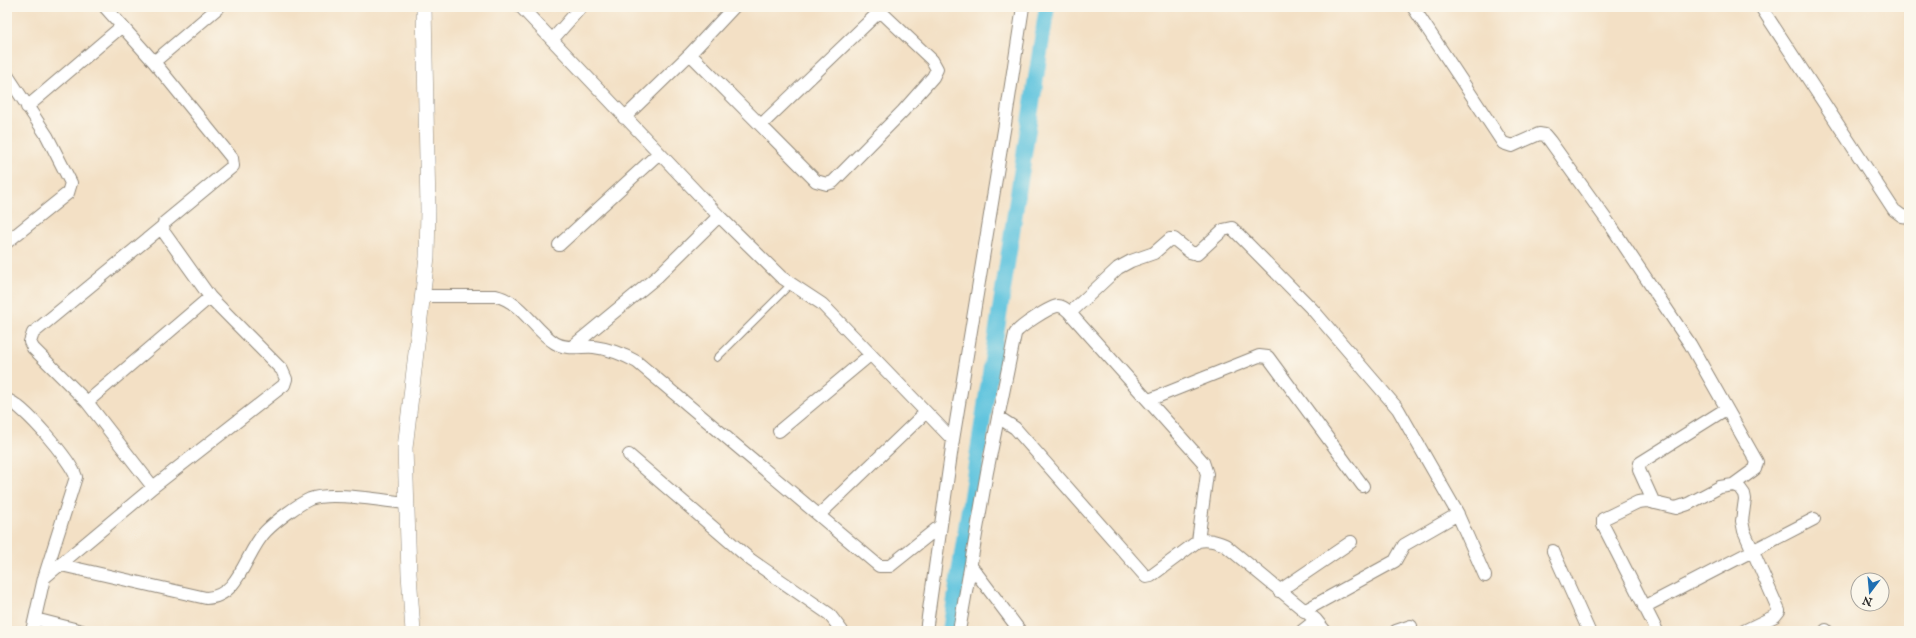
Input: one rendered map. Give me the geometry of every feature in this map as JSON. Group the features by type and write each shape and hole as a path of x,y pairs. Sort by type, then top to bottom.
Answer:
{"street":[{"path":"105,7 154,62 234,161 233,166 164,222 162,228 30,338 33,348 87,402 153,487"},
{"path":"154,62 218,7"},
{"path":"413,631 409,574 405,448 427,257 428,210 424,7"},
{"path":"521,7 624,118 720,216 781,277 822,304 952,440"},
{"path":"552,40 581,7"},
{"path":"624,118 690,54 734,7"},
{"path":"926,631 952,440 1004,132 1023,7"},
{"path":"1413,7 1503,143 1512,146 1539,134 1545,135 1550,141 1613,229 1690,344 1758,464 1755,469 1733,485 1717,488 1681,507 1670,508 1654,503 1638,502 1604,519 1602,522 1657,631"},
{"path":"1761,7 1894,210 1902,216 1909,217"},
{"path":"690,54 760,125 816,181 827,184 833,182 903,111 933,77 937,69 932,60 878,9 760,125"},
{"path":"27,106 121,26"},
{"path":"7,75 47,136 71,183 68,194 7,242"},
{"path":"559,245 659,153"},
{"path":"573,346 658,276 720,216"},
{"path":"44,578 153,487 284,385 286,379 282,370 210,297 164,234 162,228"},
{"path":"1070,314 1118,268 1131,261 1154,253 1170,239 1174,239 1190,252 1197,254 1223,230 1232,228 1313,310 1398,409 1458,511 1458,515 1485,576"},
{"path":"422,296 503,298 514,305 555,343 564,346 608,349 637,362 876,564 884,567 890,566 940,526"},
{"path":"87,402 210,297"},
{"path":"959,631 998,417 1016,331 1054,307 1061,306 1070,314 1204,462 1206,468 1198,541"},
{"path":"779,431 870,355"},
{"path":"1149,400 1259,356 1268,357 1363,486"},
{"path":"7,400 13,402 40,426 72,468 76,477 44,578 34,625 82,631"},
{"path":"1654,503 1639,470 1640,463 1726,409"},
{"path":"819,515 925,413"},
{"path":"998,417 1015,428 1146,577 1151,576 1198,541 1209,540 1225,545 1316,620 1325,631"},
{"path":"629,455 751,560 829,614 842,631"},
{"path":"1733,485 1739,487 1744,494 1745,499 1742,526 1751,550 1779,611 1775,616 1744,631"},
{"path":"61,564 206,598 216,598 231,587 266,531 310,500 330,496 407,503"},
{"path":"1304,611 1395,561 1404,545 1458,515"},
{"path":"1644,607 1814,518"},
{"path":"1279,591 1351,542"},
{"path":"1553,552 1589,631"},
{"path":"971,566 1020,631"},
{"path":"1302,631 1316,620"},
{"path":"1396,631 1411,626"}],"lane":[{"path":"717,358 791,284"}],"waterway":[{"path":"950,631 1047,7"}]}
